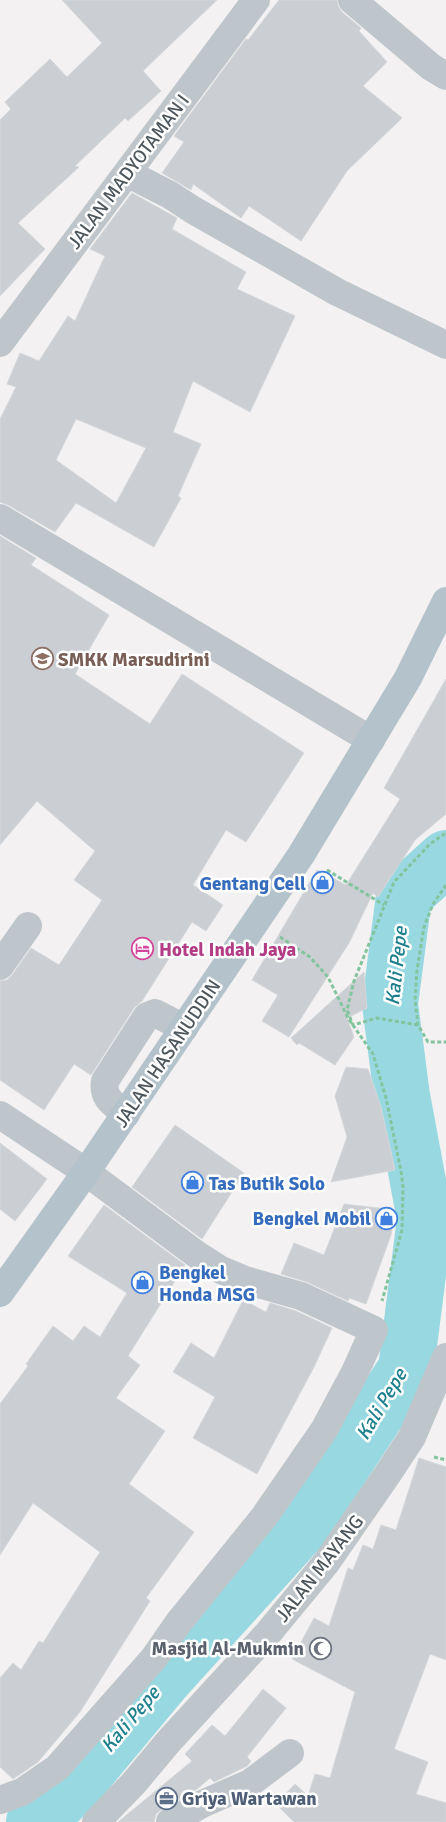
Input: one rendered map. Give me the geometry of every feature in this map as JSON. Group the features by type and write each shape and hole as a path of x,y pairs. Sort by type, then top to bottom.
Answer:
{"main road":[{"name":"JALAN HASANUDDIN","path":"0,1292 126,1114 301,855 408,678 446,601"}],"street":[{"path":"352,0 431,67 446,76"},
{"name":"JALAN MADYOTAMAN I","path":"0,342 127,173 247,4"},
{"path":"127,173 170,195 337,292 446,345"},
{"path":"0,518 370,740"},
{"path":"0,966 28,926"},
{"path":"126,1114 108,1098 104,1089 105,1081 147,1016 155,1013 184,1028"},
{"path":"0,1115 86,1172 196,1254 221,1270 244,1280 301,1296 374,1330 355,1372 324,1430 264,1517 178,1622 154,1658 57,1768 22,1792 0,1800"},
{"name":"JALAN MAYANG","path":"96,1822 268,1632 326,1563 387,1476 412,1436 446,1357"},
{"path":"170,1822 202,1804 250,1783 290,1753"}],"path":[{"path":"353,1025 347,1010 354,981 394,882 430,844 446,833"},
{"path":"301,855 384,905"},
{"path":"446,884 433,904 424,927 415,1000 418,1025 428,1042 446,1042"},
{"path":"256,922 310,957 328,977 340,1005 373,1054 395,1138 403,1187 402,1230 374,1330"},
{"path":"353,1025 377,1018 418,1025"}],"building":[{"path":"62,0 217,0 143,71 161,91 128,121 125,118 75,166 79,167 18,223 45,249 0,296 0,120 11,109 5,102 50,59 67,77 102,43"},
{"path":"279,0 337,0 342,12 361,28 359,31 387,62 363,86 402,118 347,171 301,241 249,206 241,218 193,184 191,190 162,173 184,142 174,136 246,39 248,40"},
{"path":"132,193 177,218 172,229 246,272 237,289 295,316 250,412 193,381 173,432 201,444 178,496 181,498 154,547 76,503 55,532 0,502 0,419 16,387 7,384 20,353 39,361 68,316 75,321 105,256 90,249","holes":["76,419 146,448 116,503 56,460"]},
{"path":"0,536 36,558 31,565 109,615 75,674 150,724 182,674 304,753 246,842 226,830 193,885 223,905 206,931 192,922 142,1001 134,1008 91,1075 74,1064 44,1110 0,1080 0,981 7,980 12,975 31,948 59,965 102,900 74,880 95,851 37,801 0,845"},
{"path":"446,679 446,814 415,840 378,897 373,893 349,943 289,1037 262,1021 278,995 252,980 317,870 346,885 400,799 384,788"},
{"path":"364,972 367,1008 347,1018 354,1037 335,1065 299,1043 297,1045 291,1038"},
{"path":"346,1067 368,1069 381,1107 395,1170 331,1182 347,1137 335,1096"},
{"name":"Tas Butik Solo","path":"175,1125 244,1173 202,1239 132,1187"},
{"path":"0,1143 47,1179 15,1221 0,1209"},
{"path":"344,1204 395,1210 391,1235 366,1304 349,1298 348,1301 307,1282 281,1274 294,1243 324,1255"},
{"path":"104,1205 185,1265 128,1356 140,1365 116,1398 165,1431 129,1484 194,1532 146,1598 150,1601 80,1712 38,1762 13,1779 0,1767 0,1678 13,1663 21,1670 39,1641 43,1643 100,1552 33,1503 0,1555 0,1404 28,1366 26,1364 53,1326 73,1341 84,1326 100,1337 127,1293 68,1256"},
{"path":"243,1300 266,1312 270,1303 296,1311 332,1328 314,1367 257,1474 193,1438 215,1397 173,1372 191,1343 214,1358"},
{"path":"419,1458 446,1467 446,1660 430,1654 394,1749 428,1762 416,1794 446,1803 446,1822 294,1822 276,1804 295,1784 308,1796 315,1774 330,1778 355,1692 292,1659 314,1618 329,1626 348,1568 353,1570 363,1545 373,1549 381,1525 396,1530"},
{"path":"263,1689 286,1708 247,1757 251,1761 247,1766 214,1782 210,1778 197,1789 162,1809 156,1814 154,1822 118,1822 192,1761 185,1754 212,1725 225,1736"}],"waterway":[{"name":"Kali Pepe","path":"34,1822 40,1821 84,1775 163,1680 305,1523 406,1369 425,1219 402,1096 390,1004 404,896 446,858"}],"place":[{"name":"SMKK Marsudirini","path":"42,659"},
{"name":"Gentang Cell","path":"322,883"},
{"name":"Hotel Indah Jaya","path":"143,949"},
{"name":"Tas Butik Solo","path":"193,1183"},
{"name":"Bengkel Mobil","path":"387,1218"},
{"name":"Bengkel Honda MSG","path":"143,1283"},
{"name":"Masjid Al-Mukmin","path":"320,1648"},
{"name":"Griya Wartawan","path":"166,1798"}]}
